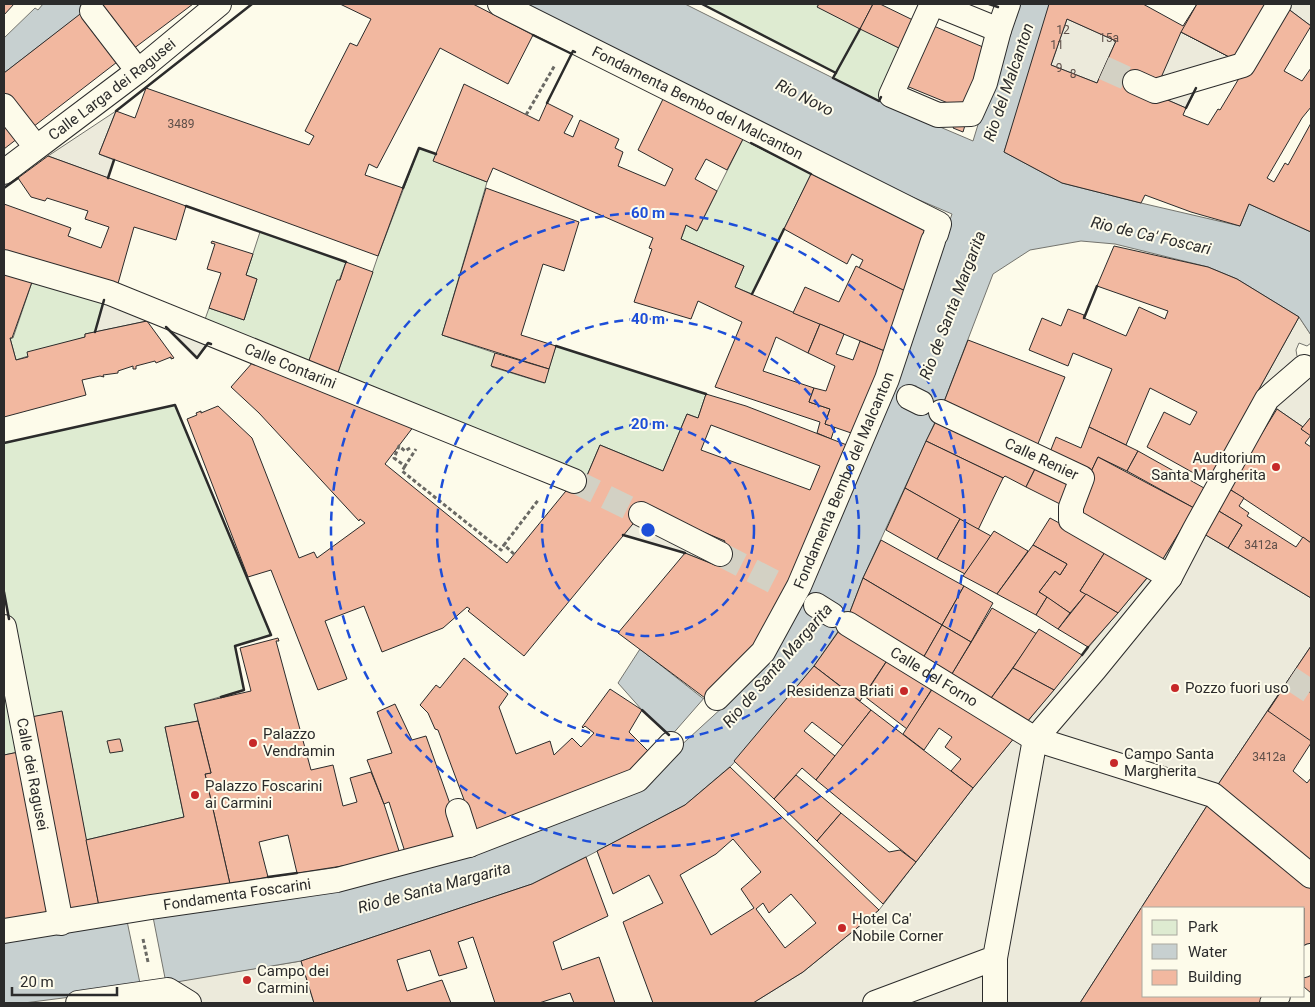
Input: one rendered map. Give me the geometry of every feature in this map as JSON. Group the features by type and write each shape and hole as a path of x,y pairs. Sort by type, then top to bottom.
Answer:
{"street":[{"name":"Calle Larga dei Ragusei","path":"4,172 36,147 78,126 138,71 219,4"},
{"name":"Fondamenta Bembo del Malcanton","path":"500,4 939,224 887,379 792,591 763,652 717,698"},
{"path":"999,30 933,4 891,95 938,115 971,114 985,83 1008,4"},
{"path":"1135,82 1155,92 1243,64 1279,4"},
{"path":"92,11 138,71"},
{"path":"4,106 36,147"},
{"name":"Calle Contarini","path":"4,262 110,293 566,478"},
{"path":"995,1003 995,958 1028,735 1095,669 1170,577 1268,399 1304,367"},
{"name":"Calle Renier","path":"923,404 1082,478 1071,507 1071,520 1170,577"},
{"path":"641,514 720,554"},
{"name":"Calle del Forno","path":"832,615 1028,735"},
{"name":"Calle dei Ragusei","path":"4,627 61,923"},
{"path":"1028,735 1213,795 1311,876"},
{"path":"458,811 469,845 637,780 671,744"},
{"name":"Fondamenta Foscarini","path":"4,931 337,880 469,845"},
{"path":"875,1003 995,958"},
{"path":"78,1003 168,990 188,1003"}],"path":[{"path":"526,115 570,39"},
{"path":"420,442 402,470 501,550 566,478"},
{"path":"405,451 399,446 394,458 405,466"},
{"path":"504,546 514,554"},
{"path":"143,937 150,969"}],"green space":[{"path":"702,4 817,4 818,7 903,50 879,101 833,78 836,73"},
{"path":"743,139 811,174 752,294 735,287 744,266 681,239 686,225 697,231"},
{"path":"419,148 436,154 434,161 487,182 442,335 495,353 492,367 544,383 556,346 706,394 698,418 687,414 663,471 600,445 586,478 336,378 378,256"},
{"path":"260,232 346,262 307,366 203,325 209,308 244,320 257,279 246,275"},
{"path":"32,282 105,296 95,332 16,360 10,338 13,338"},
{"path":"175,405 271,635 235,646 244,690 195,704 198,721 165,727 184,817 86,840 62,712 26,718 4,592 4,443"},
{"path":"4,649 24,751 4,755"}],"shaded area":[{"path":"1311,4 1311,26 1283,5"},
{"path":"1067,19 1116,41 1097,83 1051,65"},
{"path":"1181,32 1239,62 1198,86 1186,108 1133,85"},
{"path":"116,111 99,154 114,160 108,178 48,156"},
{"path":"106,292 216,335 197,358 155,316 147,321 95,332"},
{"path":"1299,317 1311,335 1311,343 1307,346 1299,343 1296,350 1297,356 1311,373 1311,417 1303,427 1277,409 1258,391"},
{"path":"646,508 725,541 715,565 685,553 623,535"},
{"name":"Campo Santa Margherita","path":"1186,523 1311,598 1311,646 1215,789 1210,801 1080,1003 753,1003 803,972 879,910 973,788 1161,562"},
{"name":"Campo dei Carmini","path":"301,961 314,1003 171,1003 166,983"}],"water":[{"path":"43,4 94,4 4,73 4,38 35,8 38,10"},
{"path":"523,4 685,4 879,101 973,141 1015,4 1054,4 1004,152 1062,183 1240,226 1249,204 1311,232 1311,335 1299,317 1237,279 1208,267 1115,244 1081,241 1030,250 993,274 942,407 863,578 848,617 814,666 732,765 685,805 532,884 301,961 141,988 24,1003 4,1003 4,942 340,888 644,783 670,737 618,683 640,649 719,711 769,658 895,383 952,214 870,179"}],"pier":[{"path":"705,697 719,708 724,706 677,749 670,737"},
{"path":"153,917 166,983 141,988 127,921"}],"building":[{"path":"4,4 14,4 4,15"},
{"path":"98,4 193,4 133,49"},
{"path":"340,4 473,4 533,35 508,84 440,48 377,168 369,164 365,175 403,188 378,256 99,154 116,111 135,118 146,88 309,145 314,136 305,131 350,43 357,46 371,19"},
{"path":"819,4 873,4 860,29 817,7"},
{"path":"873,4 880,4 917,22 903,50 860,29"},
{"path":"1049,4 1143,4 1183,26 1197,4 1274,4 1239,62 1181,32 1156,89 1133,85 1186,108 1183,115 1208,125 1218,109 1220,110 1283,5 1311,26 1284,71 1302,81 1311,68 1311,107 1302,118 1267,178 1274,182 1285,163 1288,165 1311,123 1311,232 1249,204 1240,226 1191,212 1145,195 1141,203 1062,183 1004,152","holes":["1067,19 1116,41 1097,83 1051,65"]},
{"path":"1197,4 1274,4 1239,62 1181,32"},
{"path":"84,11 121,59 29,130 4,98 4,73"},
{"path":"929,24 990,50 965,110 904,85"},
{"path":"464,84 539,121 547,103 573,116 564,133 573,137 580,120 619,139 615,148 623,152 618,166 665,186 673,169 638,150 664,97 743,139 727,170 706,159 695,179 717,191 697,231 686,225 681,239 744,266 735,287 820,324 808,353 776,337 763,371 814,388 809,402 830,409 825,424 835,427 831,439 817,433 820,422 715,387 742,322 698,301 691,319 634,302 652,249 649,248 653,238 493,168 487,182 433,161"},
{"path":"4,112 22,135 4,149"},
{"path":"957,119 966,122 963,132 953,128"},
{"path":"48,156 186,206 176,240 134,227 117,287 4,252 4,204 71,228 68,236 101,248 109,227 85,219 88,211 47,198 45,201 31,197 18,178"},
{"path":"811,174 929,233 907,292 859,268 863,260 852,254 847,264 784,229"},
{"path":"486,188 579,222 564,271 543,264 521,335 556,346 549,369 442,335"},
{"path":"212,241 253,254 246,275 257,279 244,320 209,308 221,273 207,269 215,244 211,243"},
{"path":"1114,246 1208,267 1237,279 1299,317 1208,481 1147,447 1164,412 1190,425 1197,412 1150,388 1126,445 1089,427 1112,369 1073,353 1068,366 1029,350 1042,318 1061,326 1068,309 1126,336 1139,307 1165,319 1168,311 1097,286"},
{"path":"346,262 373,272 336,378 307,366 337,280 340,280"},
{"path":"856,266 907,292 887,352 793,313 805,287 839,302"},
{"path":"4,274 32,282 12,338 10,338 16,360 28,357 27,352 85,337 85,334 147,321 174,358 171,359 171,357 156,363 155,361 136,366 136,369 133,369 133,366 118,371 118,373 103,375 104,377 100,376 82,380 86,395 4,417"},
{"path":"820,324 844,334 836,354 853,360 860,341 887,352 857,435 825,424 830,409 809,402 814,388 826,391 835,366 808,353"},
{"path":"968,340 1065,377 1035,451 942,407"},
{"path":"495,353 549,369 545,383 491,366"},
{"path":"253,362 414,426 385,464 507,563 579,475 586,478 600,445 663,471 687,414 698,418 706,394 746,406 852,447 784,597 752,648 705,698 618,633 685,553 715,565 725,541 646,508 524,656 468,611 470,609 467,607 443,628 382,652 364,606 325,621 347,679 318,690 271,570 248,577 187,419 197,415 196,413 201,411 201,413 218,406 252,438 299,558 314,552 317,558 365,523 360,519 359,521 259,413 231,387","holes":["711,425 820,466 810,490 701,450"]},
{"name":"Auditorium Santa Margherita","path":"1277,409 1311,435 1305,443 1311,447 1311,543 1228,488"},
{"path":"939,415 1039,461 1026,487 926,441"},
{"path":"1311,417 1311,436 1301,429"},
{"path":"1089,427 1138,451 1127,471 1098,457 1089,476 1048,457 1056,437 1081,448"},
{"path":"926,441 1003,478 978,530 905,488"},
{"path":"1138,451 1204,488 1194,508 1127,471"},
{"path":"1098,457 1194,508 1161,562 1079,515 1089,476"},
{"path":"1039,461 1077,479 1064,506 1026,487"},
{"path":"905,488 960,519 937,559 886,530"},
{"path":"1229,489 1244,498 1239,506 1249,513 1247,516 1296,547 1303,537 1311,543 1311,598 1228,548 1242,525 1217,510"},
{"path":"1217,510 1242,525 1228,548 1204,534"},
{"path":"1050,518 1107,549 1080,591 1086,594 1070,613 1039,592 1055,571 1060,575 1067,564 1033,545"},
{"path":"960,519 991,536 965,574 937,559"},
{"path":"994,531 1028,551 997,594 963,576"},
{"path":"881,540 964,586 942,625 863,578"},
{"path":"1033,545 1067,564 1060,575 1055,571 1039,592 1047,597 1036,615 997,594"},
{"path":"1107,549 1151,573 1118,613 1080,591"},
{"path":"863,578 942,625 922,660 848,617"},
{"path":"964,586 993,603 971,642 942,625"},
{"path":"1086,594 1118,613 1088,647 1058,629"},
{"path":"1047,597 1070,613 1058,629 1036,615"},
{"path":"992,608 1037,634 989,701 950,677"},
{"path":"942,625 971,642 950,677 922,660"},
{"path":"841,628 890,656 860,701 814,666"},
{"path":"1039,629 1082,655 1054,690 1013,668"},
{"name":"Palazzo Vendramin","path":"278,638 279,641 276,641 311,770 333,765 343,806 357,802 350,778 371,772 384,804 400,854 355,864 297,873 288,835 259,842 268,877 230,884 205,774 211,773 194,704 251,691 240,648"},
{"path":"1311,646 1311,743 1293,771 1307,783 1311,778 1311,866 1215,789"},
{"path":"890,656 935,684 907,729 864,696"},
{"path":"464,658 508,694 499,707 516,754 550,741 554,755 572,738 581,747 594,733 585,726 582,727 610,689 642,710 629,732 652,755 633,773 471,832 466,805 438,730 435,729 428,713 420,705 436,685 440,688"},
{"path":"814,666 871,710 843,746 812,722 804,731 835,756 816,780 802,768 774,799 734,761"},
{"path":"1013,668 1054,690 1026,723 989,701"},
{"path":"1290,678 1311,693 1311,741 1268,711"},
{"path":"933,688 1015,737 973,788 951,771 961,759 945,747 952,737 939,728 924,750 903,734"},
{"path":"395,704 412,740 426,736 461,835 405,852 389,802 384,804 367,760 392,753 377,712"},
{"path":"871,710 973,788 916,862 816,780"},
{"path":"62,711 99,906 4,923 4,755 33,749 26,718"},
{"name":"Palazzo Foscarini ai Carmini","path":"198,721 211,773 205,774 230,884 99,906 86,840 184,817 165,727"},
{"path":"120,739 123,751 110,753 107,741"},
{"path":"730,767 879,910 803,972 753,1003 653,1003 623,922 663,903 649,875 613,894 597,851 685,805","holes":["733,839 761,872 741,889 754,908 711,935 680,875 716,854","791,894 816,923 785,948 756,909 763,903 769,913"]},
{"path":"796,775 841,813 817,841 774,799"},
{"path":"1210,801 1311,882 1311,951 1305,956 1305,907 1142,907 1142,997 1271,997 1265,1003 1080,1003"},
{"path":"841,813 889,852 900,850 916,862 883,904 817,841"},
{"path":"586,857 608,916 553,942 562,970 599,957 615,1003 574,1003 570,993 539,1003 495,1003 473,937 458,942 467,968 439,976 430,950 397,960 407,991 442,980 451,1003 314,1003 301,961 532,884"},
{"path":"1311,965 1311,993 1305,988 1305,973"}],"tunnel":[{"path":"1104,68 1135,82"},
{"path":"574,481 641,514"},
{"path":"720,554 788,589"},
{"path":"1290,678 1311,692"}],"wall":[{"path":"116,111 252,4"},
{"path":"702,4 836,73"},
{"path":"989,4 998,7"},
{"path":"860,29 833,78 879,101 881,97"},
{"path":"533,35 572,54"},
{"path":"547,103 573,51 575,52"},
{"path":"1186,108 1196,88"},
{"path":"751,143 811,174"},
{"path":"403,188 419,148 436,154"},
{"path":"108,178 114,160"},
{"path":"4,188 18,178"},
{"path":"186,206 346,262"},
{"path":"752,294 784,229"},
{"path":"1084,318 1097,286"},
{"path":"95,332 104,300"},
{"path":"166,327 197,358 208,343 211,344"},
{"path":"556,346 706,394"},
{"path":"4,443 175,405 271,635 235,646 244,690 221,697"},
{"path":"623,535 685,553"},
{"path":"4,592 9,619"},
{"path":"1082,655 1088,647"},
{"path":"642,710 669,735"},
{"path":"268,877 297,873"}],"place":[{"name":"Auditorium Santa Margherita","path":"1276,467"},
{"name":"Pozzo fuori uso","path":"1175,688"},
{"name":"Residenza Briati","path":"904,691"},
{"name":"Palazzo Vendramin","path":"253,743"},
{"name":"Campo Santa Margherita","path":"1114,763"},
{"name":"Palazzo Foscarini ai Carmini","path":"195,795"},
{"name":"Hotel Ca' Nobile Corner","path":"842,928"},
{"name":"Campo dei Carmini","path":"247,980"}],"water label":[{"name":"Rio del Malcanton","path":"1008,82"},
{"name":"Rio Novo","path":"805,97"},
{"name":"Rio de Ca' Foscari","path":"1151,235"},
{"name":"Rio de Santa Margarita","path":"952,305"},
{"name":"Rio de Santa Margarita","path":"777,665"},
{"name":"Rio de Santa Margarita","path":"434,887"}]}
